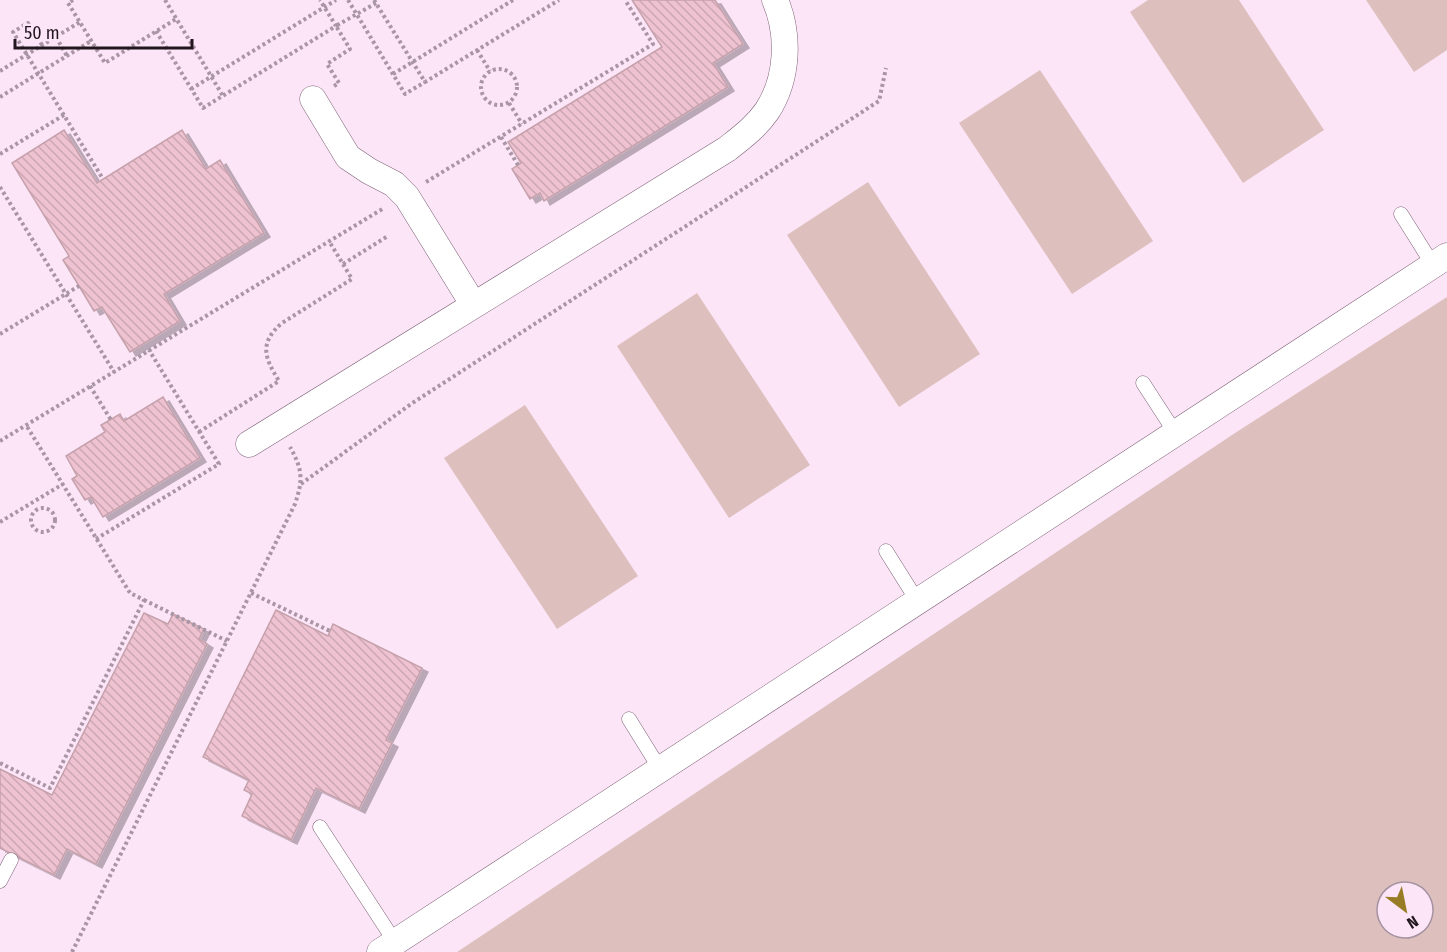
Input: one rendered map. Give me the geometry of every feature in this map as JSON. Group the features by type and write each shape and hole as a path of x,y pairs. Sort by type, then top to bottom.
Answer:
{"street":[{"path":"249,444 727,149 750,131 767,111 779,86 785,58 784,33 775,0"},
{"path":"313,99 348,157 394,184 405,195 473,304"},
{"path":"388,947 1440,261"}],"lane":[{"path":"1401,214 1440,261"},
{"path":"1143,383 1176,434"},
{"path":"886,551 918,602"},
{"path":"629,719 660,769"},
{"path":"320,827 388,947"},
{"path":"0,881 10,860"}],"path":[{"path":"73,0 68,3 105,63 176,19"},
{"path":"165,0 223,96"},
{"path":"313,99 339,83 327,64 350,49 320,0"},
{"path":"191,89 336,0"},
{"path":"348,0 405,94 559,0"},
{"path":"393,74 513,0"},
{"path":"0,441 653,44 625,0"},
{"path":"156,31 203,108 375,1 425,82"},
{"path":"0,71 80,22"},
{"path":"42,45 28,23 13,32 103,179"},
{"path":"56,37 67,56"},
{"path":"0,97 91,41"},
{"path":"477,50 490,71"},
{"path":"301,484 411,404 879,101 886,68"},
{"path":"506,70 515,77 518,88 509,103 497,105 482,94 482,81 490,71 506,70"},
{"path":"509,103 522,124"},
{"path":"0,154 64,115"},
{"path":"501,137 518,165"},
{"path":"0,187 114,372"},
{"path":"342,264 388,236"},
{"path":"199,432 279,381 267,358 268,339 273,331 352,279 329,241"},
{"path":"0,334 79,286"},
{"path":"96,539 219,464 149,350"},
{"path":"90,386 111,420"},
{"path":"26,425 130,593 227,641"},
{"path":"72,952 295,504 301,484 300,470 295,456 277,426"},
{"path":"0,522 63,484"},
{"path":"32,502 36,509"},
{"path":"44,507 51,510 56,521 53,528 42,532 34,528 31,516 36,509 44,507"},
{"path":"251,593 330,631"},
{"path":"0,763 50,788 144,600"}],"shaded area":[{"path":"1148,0 1239,0 1324,130 1243,183 1130,12"},
{"path":"1366,0 1447,0 1447,50 1414,72"},
{"path":"1040,70 1153,241 1072,294 959,123"},
{"path":"868,182 980,354 899,407 787,235"},
{"path":"697,293 810,465 729,518 617,346"},
{"path":"1447,297 1447,952 457,952 1235,433"},
{"path":"525,405 638,576 557,629 444,458"}],"building":[{"path":"632,0 715,0 743,44 713,63 728,87 544,201 540,193 530,199 512,169 521,163 508,142 662,47"},
{"path":"64,130 97,183 182,130 206,169 220,160 264,233 164,294 180,321 130,352 102,307 94,311 63,260 69,256 12,163"},
{"path":"163,397 200,458 103,517 91,497 85,500 72,479 77,476 66,456 105,432 101,425 120,414 124,421"},
{"path":"276,610 328,636 333,624 422,668 386,740 392,743 359,809 316,788 291,840 242,816 252,794 244,790 249,780 203,757"},
{"path":"144,613 168,624 173,614 204,629 199,639 207,644 96,864 67,849 54,875 0,848 0,769 52,795"}]}
